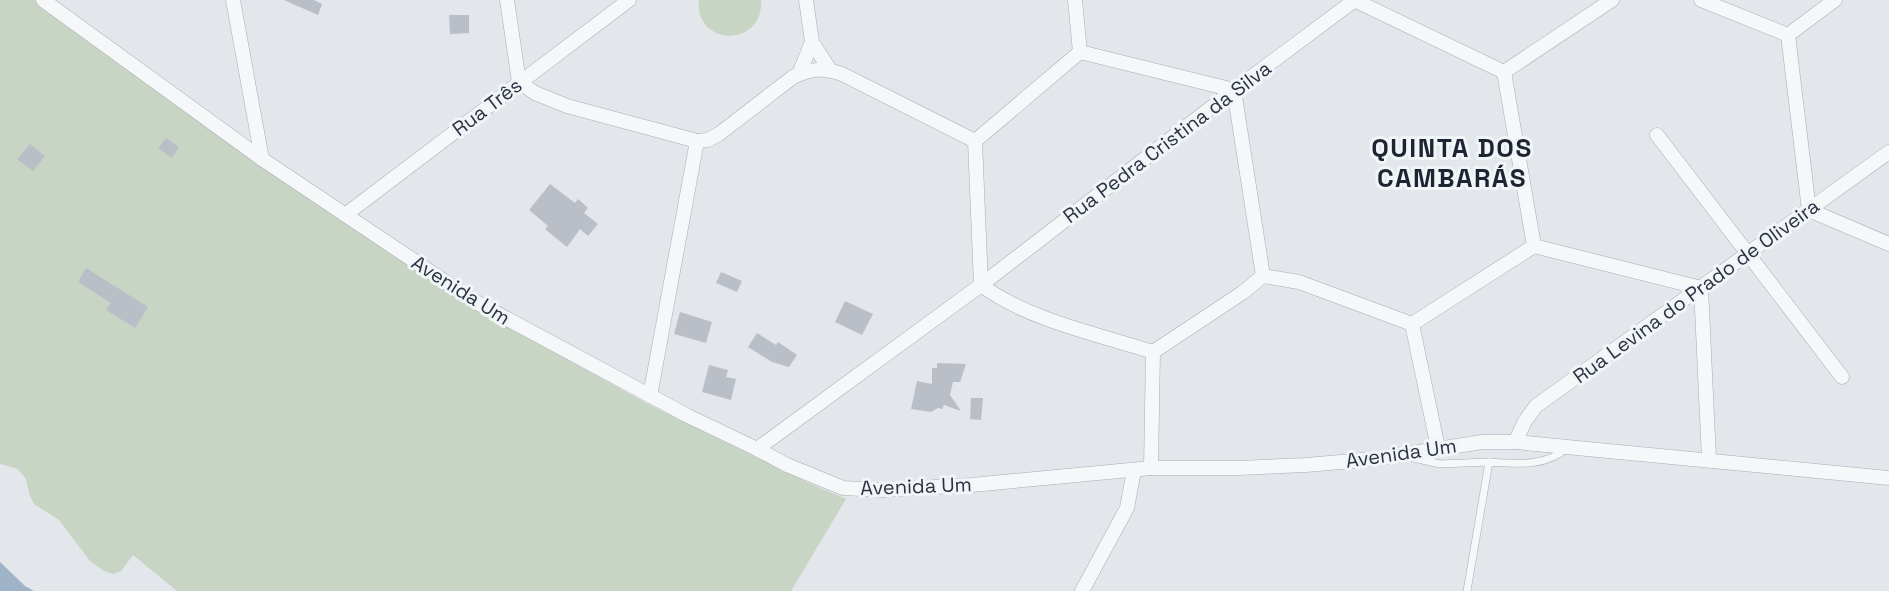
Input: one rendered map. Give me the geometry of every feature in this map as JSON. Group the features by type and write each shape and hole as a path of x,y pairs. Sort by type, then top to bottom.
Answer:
{"street":[{"name":"Avenida Um","path":"43,0 262,159 474,301 650,396 813,477 843,488 881,490 972,485 1151,468 1306,465 1482,442 1569,446 1889,478"},
{"path":"233,0 262,159"},
{"path":"507,0 519,82 535,93 567,106 697,141 708,140 799,74 818,69 830,70 975,141"},
{"name":"Rua Três","path":"345,215 629,0"},
{"path":"806,0 812,42 830,70"},
{"path":"1075,0 1080,52"},
{"path":"1354,0 1504,72"},
{"name":"Rua Pedra Cristina da Silva","path":"757,449 981,285 1354,0"},
{"path":"1504,72 1612,0"},
{"path":"1701,0 1788,35"},
{"path":"1788,35 1835,0"},
{"path":"1788,35 1809,210 1889,244"},
{"path":"799,74 812,42"},
{"path":"1080,52 1234,90 1263,276"},
{"path":"975,141 1080,52"},
{"path":"1504,72 1534,246"},
{"path":"1657,135 1842,377"},
{"path":"650,396 697,141"},
{"path":"975,141 981,285 993,295 1021,309 1153,352"},
{"name":"Rua Levina do Prado de Oliveira","path":"1515,442 1525,421 1536,406 1889,152"},
{"path":"1412,324 1534,246 1701,288 1709,459"},
{"path":"1263,276 1309,285 1412,324"},
{"path":"1153,352 1242,293 1263,276"},
{"path":"1412,324 1438,448"},
{"path":"1151,468 1153,352"},
{"path":"1082,591 1127,508 1134,470"}],"lane":[{"path":"1400,454 1440,464 1546,461 1569,446"},
{"path":"1467,591 1490,462"}],"green space":[{"path":"0,0 35,0 259,162 477,309 646,403 846,499 791,591 177,591 133,555 121,571 113,574 104,571 90,561 59,520 34,504 26,479 18,469 0,464"},
{"path":"699,0 761,0 759,16 752,27 741,33 729,36 717,33 707,27 700,15"}],"water":[{"path":"0,562 25,586 34,591 0,591"}],"building":[{"path":"284,0 314,0 322,4 318,15"},
{"path":"449,15 469,15 469,33 450,34"},
{"path":"166,138 179,147 172,158 158,148"},
{"path":"30,144 45,156 33,171 17,159"},
{"path":"550,184 575,203 578,199 588,208 584,213 598,224 588,236 580,229 567,247 545,229 548,226 529,210"},
{"path":"86,268 148,307 135,328 106,310 111,303 78,282"},
{"path":"721,272 742,281 737,292 716,283"},
{"path":"845,301 873,314 862,335 835,322"},
{"path":"680,312 712,322 706,343 674,334"},
{"path":"757,333 776,345 778,342 797,355 789,367 772,362 748,347"},
{"path":"937,363 966,364 960,382 953,382 950,395 961,411 944,405 942,409 938,408 931,412 911,409 917,381 932,384 932,368 937,368"},
{"path":"709,365 728,370 726,377 736,379 731,400 702,392"},
{"path":"971,398 983,398 981,420 970,419"}],"district":[{"name":"QUINTA DOS CAMBARÁS","path":"1452,163"}]}
